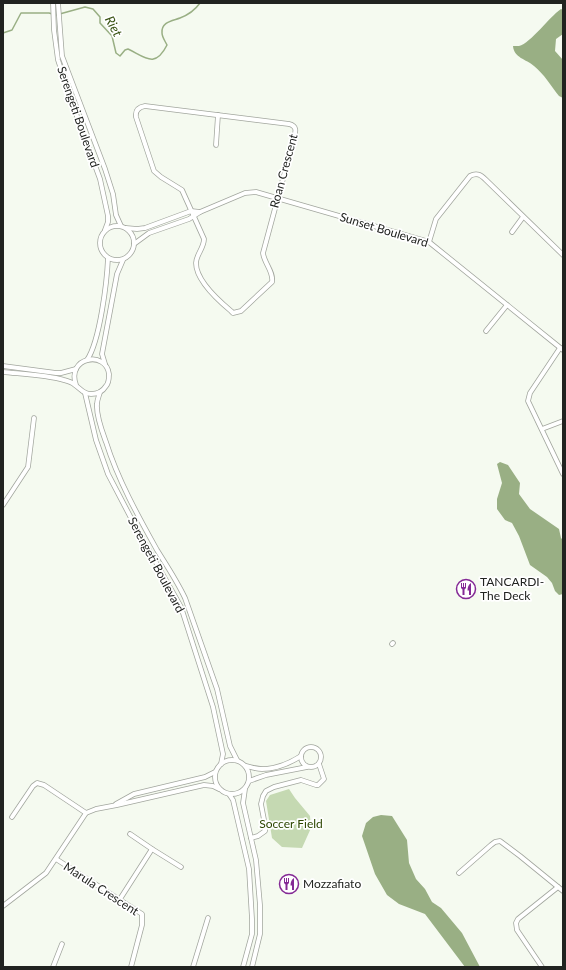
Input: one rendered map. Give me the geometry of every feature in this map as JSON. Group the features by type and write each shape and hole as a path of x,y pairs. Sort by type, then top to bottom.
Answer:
{"street":[{"name":"Serengeti Boulevard","path":"52,3 56,51 62,75 100,179 108,216 108,222 105,230"},
{"name":"Serengeti Boulevard","path":"58,3 62,56 105,169 113,194 116,215 121,226"},
{"name":"Roan Crescent","path":"191,211 182,190 154,171 136,117 136,111 140,107 146,106 289,124 293,126 295,132 263,253 265,263 272,276 272,282 241,311 233,312 227,308 201,280 196,264 204,243 204,239 194,216"},
{"path":"216,145 218,115"},
{"path":"429,242 436,219 470,176 475,174 481,175 563,255"},
{"name":"Sunset Boulevard","path":"194,216 200,212 246,193 256,192 429,242 562,349"},
{"path":"126,228 133,236 134,244 132,252 123,260 116,261 108,258 102,252 100,246 100,240 105,230 115,226 140,229 191,211 200,212"},
{"path":"134,244 149,233 194,216 191,211"},
{"path":"512,232 523,217"},
{"path":"169,219 171,225"},
{"path":"87,360 94,347 96,338 106,286 108,258"},
{"path":"105,365 96,360 87,360 80,363 76,369 74,379 80,390 91,394 100,392 109,381 109,375 102,354 117,274 123,260"},
{"path":"486,331 507,304"},
{"path":"562,349 528,398 529,406 542,429 563,474"},
{"path":"3,366 56,373 76,369"},
{"path":"25,375 26,369"},
{"path":"3,372 61,380 76,385"},
{"name":"Serengeti Boulevard","path":"100,392 97,403 98,409 112,460 135,508 185,598 217,689 230,746 237,760"},
{"name":"Serengeti Boulevard","path":"85,393 96,440 108,474 180,607 213,707 223,754 220,764"},
{"path":"3,505 28,467 34,418"},
{"path":"542,429 563,421"},
{"path":"3,493 8,497"},
{"path":"220,789 215,780 216,772 220,764 231,759 258,769 267,769 285,764 301,756 305,749 311,747 317,749 321,754 319,764 324,779 318,785 299,780 274,787 266,791 261,804 265,830 258,836 251,838"},
{"path":"301,756 303,764 308,767"},
{"path":"249,781 266,775 308,767 312,768 319,764"},
{"path":"246,765 250,776 245,789 243,803 258,874 260,922 259,940 252,967"},
{"path":"112,806 130,795 205,777 216,772"},
{"path":"12,817 33,786 37,783 44,785 86,813 96,809 204,785 213,786 229,794 233,800 249,868 252,934 243,967"},
{"path":"158,788 160,795"},
{"path":"229,794 238,794 245,789"},
{"path":"141,792 142,799"},
{"name":"Marula Crescent","path":"3,906 46,873 86,813"},
{"path":"130,834 152,850 181,867"},
{"path":"459,873 491,845 495,842 500,842 520,856 563,891"},
{"path":"120,899 152,850"},
{"name":"Marula Crescent","path":"56,859 139,911 143,916 131,967"},
{"path":"542,967 517,930 516,924 518,919 558,887"},
{"path":"193,967 208,918"},
{"path":"53,967 62,944"}],"green space":[{"name":"Soccer Field","path":"289,789 310,816 311,828 302,848 282,847 272,838 266,801 270,795"}],"shaded area":[{"path":"561,9 563,10 563,34 556,39 555,51 563,60 563,98 559,96 538,69 518,56 513,46 524,44"},
{"path":"500,462 508,465 520,483 519,494 530,509 559,529 563,540 563,594 559,595 547,577 530,565 519,536 512,523 505,520 497,509 497,499 502,483 497,464"},
{"path":"381,815 392,816 407,840 409,863 416,879 425,889 432,902 441,908 462,933 480,967 465,967 425,914 399,904 387,895 375,874 362,836 366,823 373,817"}],"waterway":[{"name":"Riet","path":"3,33 12,30 21,13 49,13 56,15 85,7 93,9 100,17 100,23 112,36 116,53 120,56 125,50 128,49 145,58 154,59 163,52 167,45 162,34 163,26 168,22 189,14 200,3"}],"place":[{"name":"TANCARDI- The Deck","path":"466,589"},
{"name":"Mozzafiato","path":"289,884"}]}
